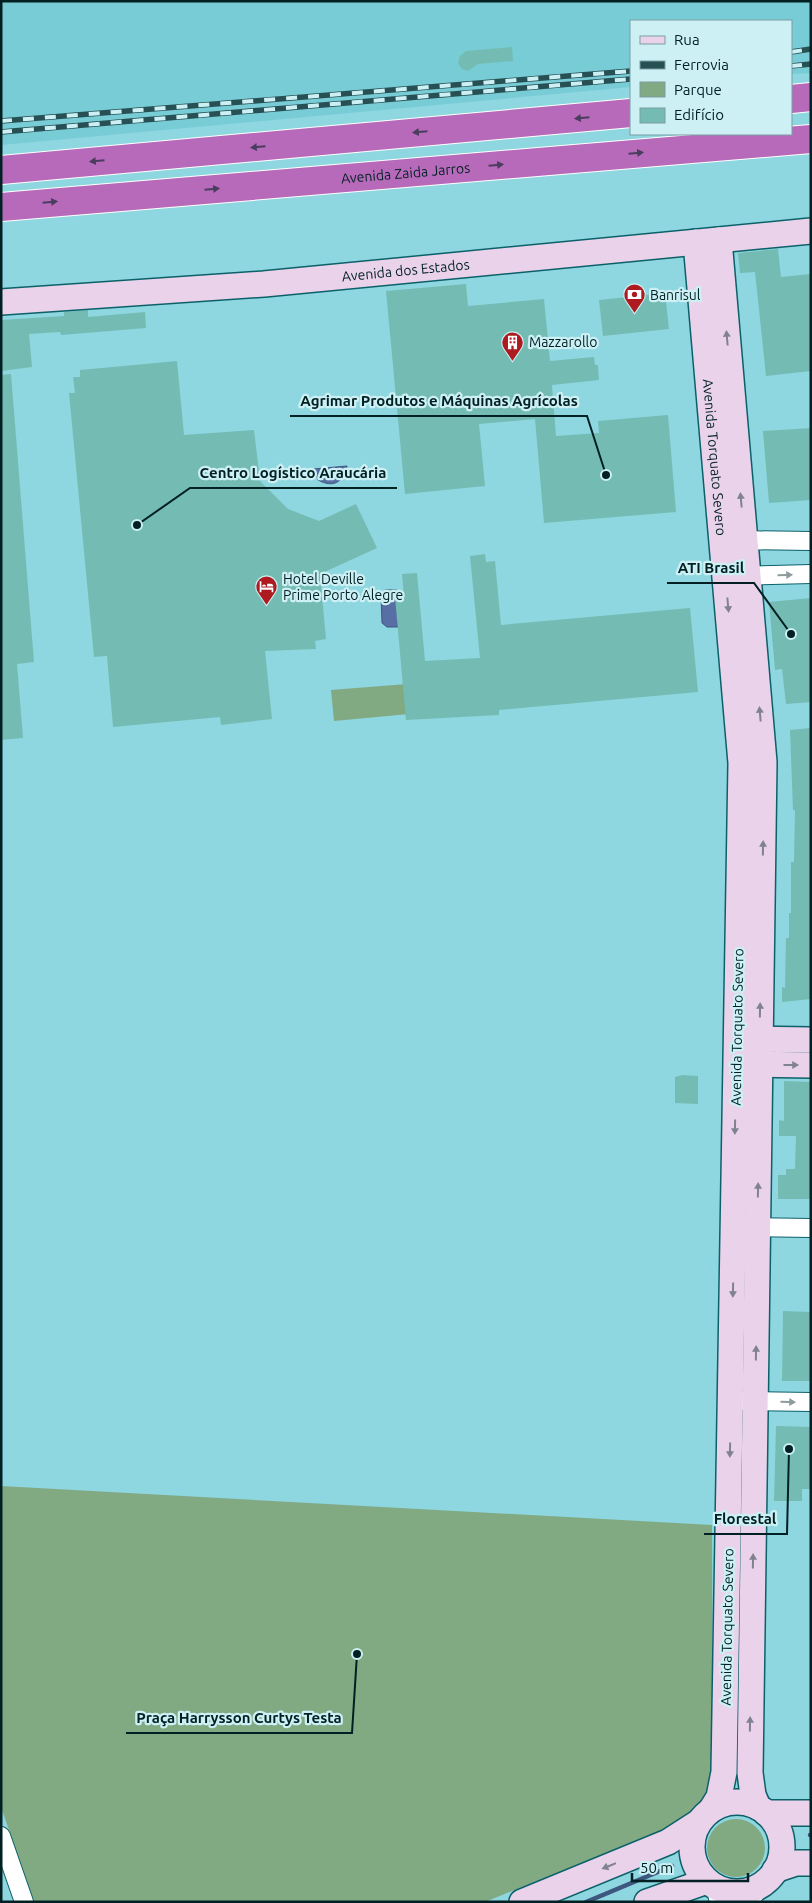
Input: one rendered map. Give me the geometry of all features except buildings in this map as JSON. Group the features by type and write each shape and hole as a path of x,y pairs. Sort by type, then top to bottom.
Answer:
{"highway":[{"path":"792,99 811,97"},
{"path":"1,170 630,113"},
{"name":"Avenida Zaida Jarros","path":"1,207 811,139"}],"street":[{"name":"Avenida dos Estados","path":"1,302 264,284 811,231"},
{"name":"Avenida Torquato Severo","path":"705,1816 719,1797 724,1772 731,1401 745,1227 751,894 741,764 736,576 707,241"},
{"path":"733,540 811,541"},
{"path":"736,576 811,574"},
{"path":"748,1039 811,1040"},
{"path":"748,1064 811,1065"},
{"name":"Avenida Torquato Severo","path":"745,1227 755,1402 750,1773 753,1795 762,1810"},
{"path":"745,1227 811,1228"},
{"path":"731,1401 811,1402"},
{"path":"522,1902 668,1842 705,1816 734,1802 762,1810 811,1813"},
{"path":"762,1810 776,1826 781,1840 781,1856 762,1885"},
{"path":"705,1816 694,1833 692,1846 694,1859 699,1871 714,1890"},
{"path":"1,1836 24,1902"},
{"path":"647,1902 714,1890 739,1892 762,1885 796,1863 811,1863"}],"shaded area":[{"path":"1,1 811,1 811,73 792,74 792,20 630,20 630,87 1,145"},
{"path":"347,466 340,480 333,484 318,480 314,469"},
{"path":"385,590 396,590 398,627 387,627 382,623 381,595"}],"green space":[{"path":"407,684 409,714 334,721 331,690"},
{"path":"1,1486 712,1525 713,1783 699,1807 680,1823 485,1902 34,1902 1,1807"},
{"path":"730,1819 742,1819 757,1827 765,1842 765,1854 757,1869 742,1877 730,1877 715,1869 707,1854 707,1842 715,1827"}],"waterway":[{"path":"586,1902 672,1866"}],"railway":[{"path":"792,52 811,49"},
{"path":"792,66 811,64"},
{"path":"1,121 630,71"},
{"path":"1,132 630,79"}],"place":[{"name":"Banrisul","path":"634,314"},
{"name":"Mazzarollo","path":"513,361"},
{"name":"Agrimar Produtos e Máquinas Agrícolas","path":"606,475"},
{"name":"Centro Logístico Araucária","path":"137,525"},
{"name":"Hotel Deville Prime Porto Alegre","path":"267,606"},
{"name":"ATI Brasil","path":"791,634"},
{"name":"Florestal","path":"789,1449"},
{"name":"Praça Harrysson Curtys Testa","path":"357,1654"}]}
